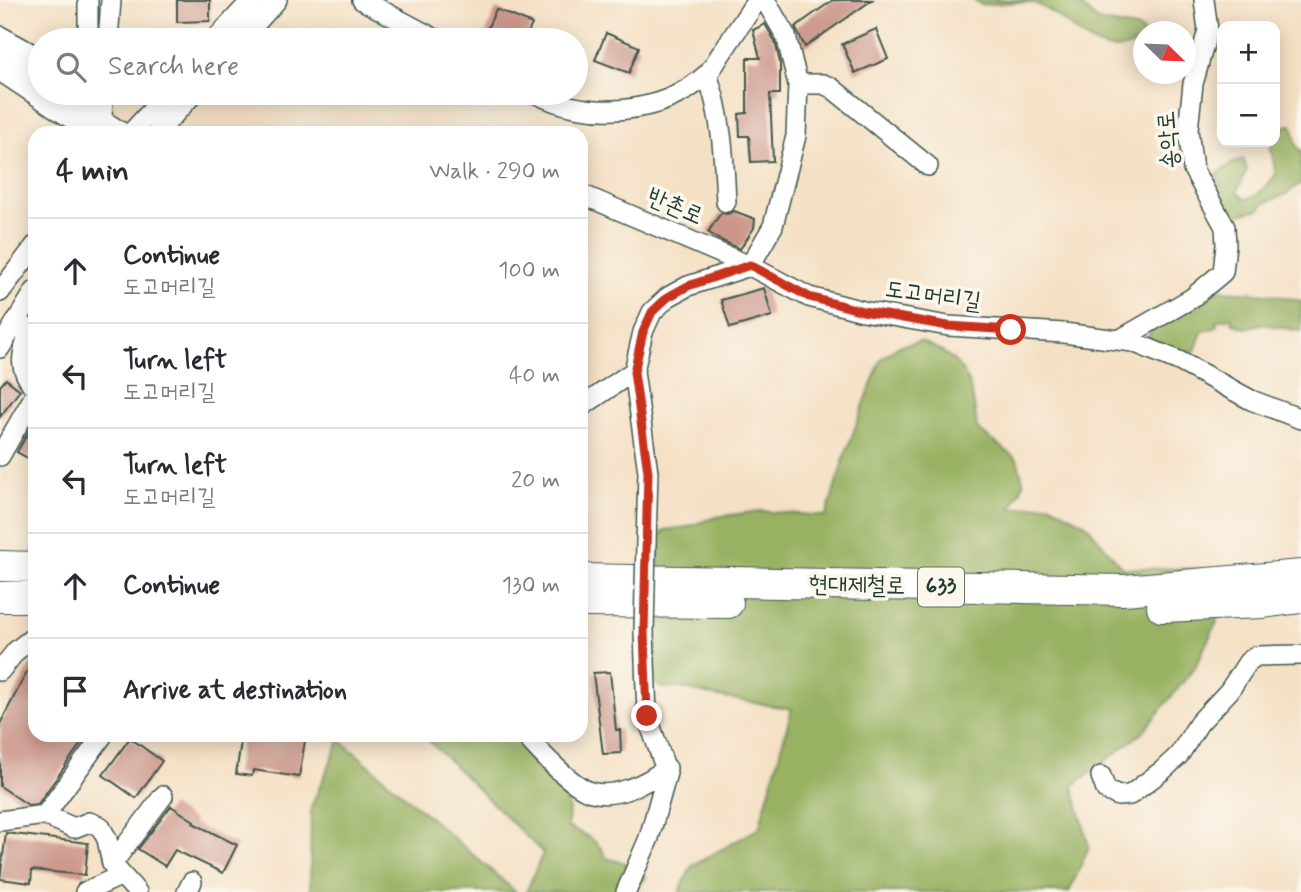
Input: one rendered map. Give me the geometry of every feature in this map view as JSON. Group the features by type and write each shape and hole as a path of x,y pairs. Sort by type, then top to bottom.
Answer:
{"highway":[{"path":"0,566 28,567"},
{"path":"1222,583 1301,566"},
{"name":"현대제철로","path":"588,579 1124,590 1301,575"},
{"path":"0,597 28,597"},
{"name":"현대제철로","path":"588,602 1096,609 1301,600"}],"street":[{"path":"88,0 88,28"},
{"path":"109,28 111,0"},
{"path":"226,28 252,0"},
{"path":"252,28 277,0"},
{"path":"362,0 414,28"},
{"path":"561,105 579,108 629,108 658,104 686,90 707,74 757,0"},
{"path":"626,892 649,838 667,768 647,716 644,632 648,472 634,372 643,332 652,312 668,297 688,286 750,265 773,226 796,136 798,84 786,36 765,0"},
{"name":"송악로","path":"1119,340 1192,298 1223,272 1225,227 1193,169 1188,130 1193,83 1208,30 1204,0"},
{"path":"0,36 28,51"},
{"path":"0,54 28,72"},
{"path":"0,71 28,86"},
{"path":"707,74 716,98 721,126 726,202"},
{"path":"798,84 823,84 832,88 928,166"},
{"path":"63,105 106,126"},
{"path":"73,105 89,119"},
{"path":"137,126 156,105"},
{"path":"163,126 183,105"},
{"name":"반촌로","path":"588,197 750,265"},
{"path":"0,292 6,272 28,252"},
{"name":"도고머리길","path":"750,265 809,297 863,311 948,326 1064,333 1119,340 1157,351 1251,400 1301,418"},
{"path":"0,348 28,303"},
{"path":"28,343 21,358 28,380"},
{"path":"588,402 634,372"},
{"path":"0,456 28,407"},
{"path":"0,671 16,651 28,642"},
{"path":"1101,776 1106,790 1118,796 1130,795 1179,755 1199,723 1229,691 1248,662 1256,656 1301,654"},
{"path":"45,815 98,742"},
{"path":"531,742 552,765 590,792 613,792 632,787 653,778 667,768"},
{"path":"85,892 117,870 163,796"},
{"path":"0,821 45,815 74,828 89,822 100,826 117,870 137,892"}],"green space":[{"path":"974,0 1089,0 1078,3 1098,21 1133,28 1133,45 1112,49 1099,45 1036,4 1016,2 981,5"},
{"path":"1292,125 1297,147 1301,150 1301,183 1286,194 1264,203 1260,209 1227,217 1208,184 1224,169 1243,159 1247,169 1237,192 1245,199 1257,195 1276,175 1271,147 1280,147 1280,133 1283,127"},
{"path":"1222,290 1301,301 1301,331 1262,324 1245,328 1233,323 1231,318 1216,321 1217,327 1202,332 1195,351 1188,353 1170,351 1148,338 1154,323"},
{"path":"920,341 936,348 957,364 973,398 977,429 1017,459 1024,484 1011,509 1049,504 1086,524 1122,568 1200,569 1227,601 1195,667 1143,732 1073,786 1089,847 1069,892 679,892 692,866 759,828 792,709 681,688 661,688 654,682 659,537 665,530 687,527 716,517 760,511 826,516 846,452 881,359 899,346"},
{"path":"339,742 342,742 516,892 310,892 311,807"},
{"path":"430,742 522,742 542,773 565,798 569,808 567,827 595,842 606,858 625,863 632,871 646,877 634,892 526,892 543,853"}],"building":[{"path":"177,0 210,0 210,21 177,22"},
{"path":"833,0 872,0 805,47 795,27"},
{"path":"496,9 532,24 530,28 488,28"},
{"path":"765,24 775,41 780,63 780,94 770,94 773,161 751,162 749,136 740,136 739,114 747,113 747,58 760,58 753,30"},
{"path":"876,29 888,59 855,73 842,44"},
{"path":"606,33 639,47 629,73 595,60"},
{"path":"734,211 755,219 754,228 740,249 708,232 721,213"},
{"path":"764,288 772,316 730,328 721,300"},
{"path":"6,379 20,390 0,417 0,386"},
{"path":"28,432 28,458 17,452"},
{"path":"28,670 28,742 82,742 38,804 28,805 0,786 0,724"},
{"path":"610,672 616,730 620,730 621,753 603,754 593,673"},
{"path":"127,742 136,742 162,761 136,798 103,775"},
{"path":"241,742 305,742 299,777 253,770 252,776 236,774"},
{"path":"171,806 194,821 193,823 237,845 223,873 175,850 165,866 138,849"},
{"path":"6,833 88,843 85,875 32,870 31,883 0,879"}],"route":[{"path":"647,716 644,632 648,472 634,372 643,332 652,312 668,297 688,286 750,265 809,297 863,311 948,326 1011,330"}]}
